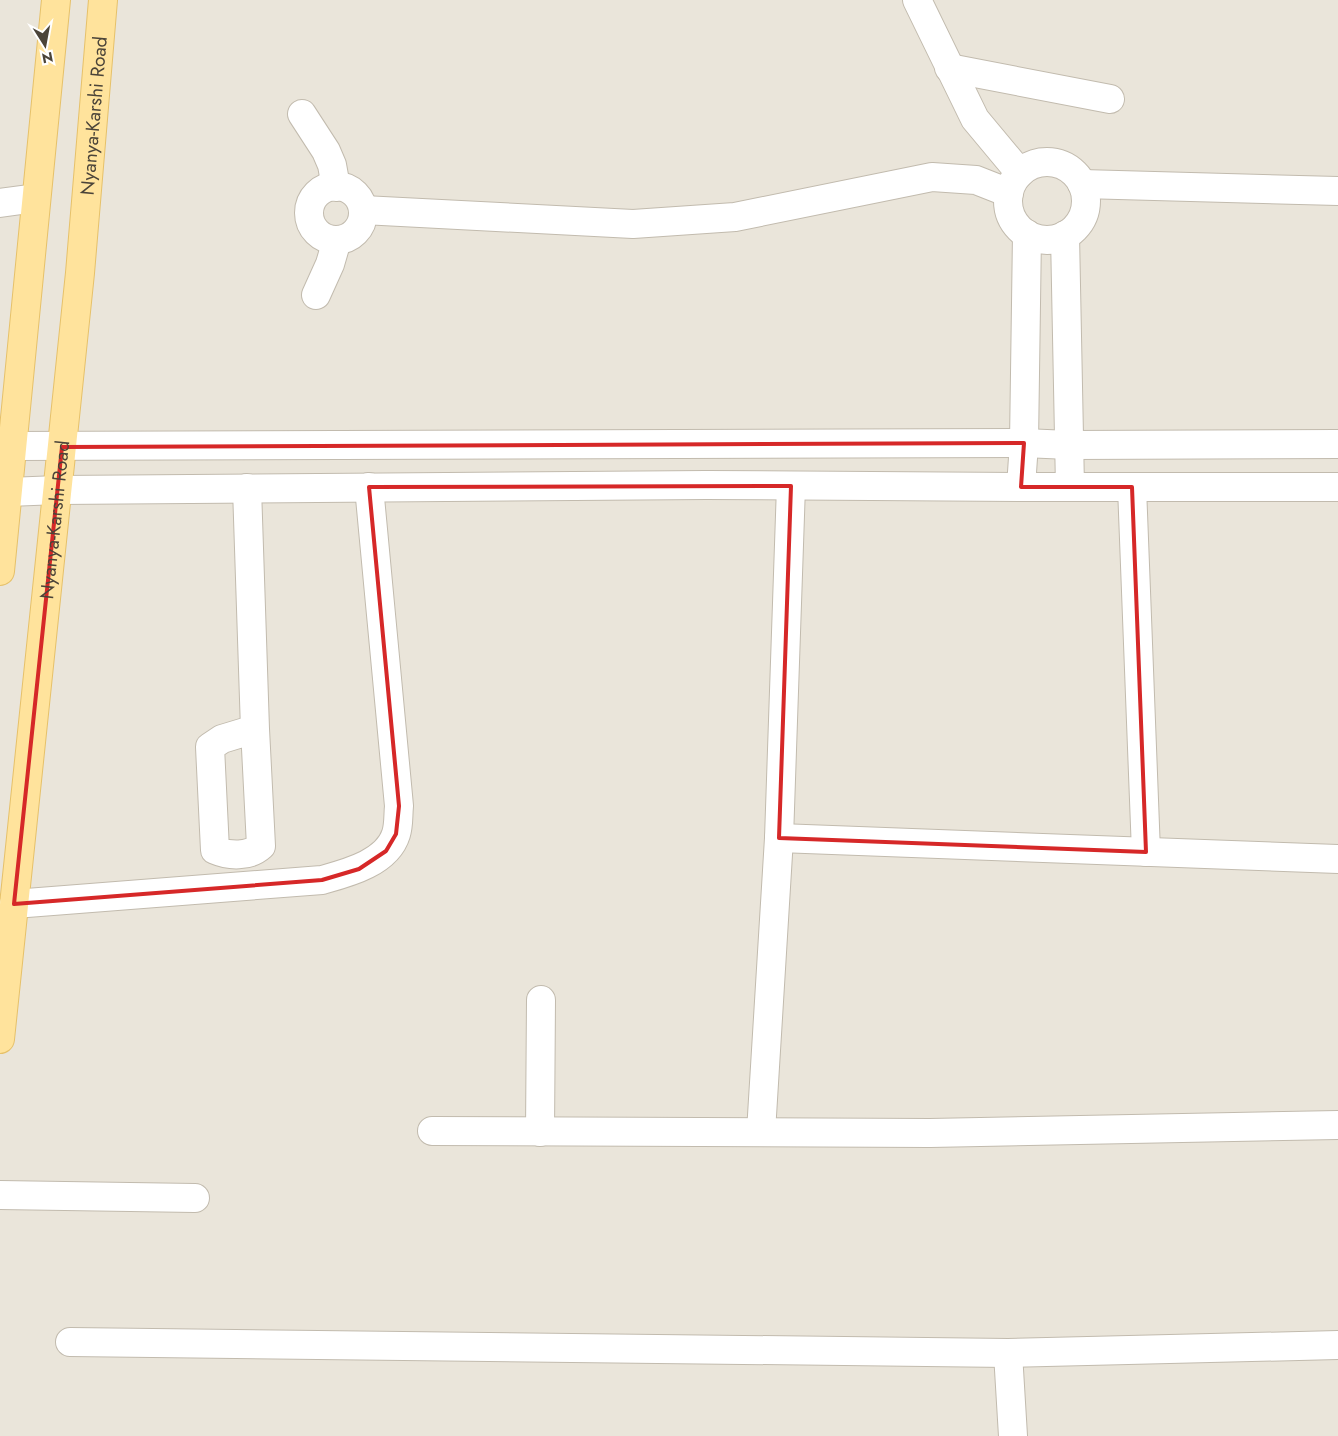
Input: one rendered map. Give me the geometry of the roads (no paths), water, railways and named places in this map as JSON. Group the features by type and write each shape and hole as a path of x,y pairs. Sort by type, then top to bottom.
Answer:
{"main road":[{"path":"0,571 56,0"},
{"name":"Nyanya-Karshi Road","path":"0,1039 80,273 103,0"}],"street":[{"path":"917,0 975,119 1014,183"},
{"path":"949,68 1110,99"},
{"path":"302,114 326,151 332,165 336,186"},
{"path":"1042,162 1054,163 1065,167 1082,184 1085,195 1085,207 1081,218 1074,228 1065,235 1048,240 1027,234 1018,227 1011,217 1008,205 1014,183 1030,166 1042,162"},
{"path":"363,210 633,224 735,217 932,177 1014,183"},
{"path":"1082,184 1338,191"},
{"path":"336,186 347,189 355,194 363,210 363,219 359,227 354,234 346,239 328,240 320,236 309,221 310,204 315,196 321,190 336,186"},
{"path":"0,204 36,198"},
{"path":"1021,488 1024,443 1027,234"},
{"path":"1065,235 1070,487"},
{"path":"316,296 330,264 337,240"},
{"path":"11,446 1338,444"},
{"path":"761,1132 780,838 791,486"},
{"path":"8,492 247,488 791,486 1021,488 1338,487"},
{"path":"1132,487 1146,852"},
{"path":"247,488 254,729"},
{"path":"14,904 322,880 358,869 386,850 396,834 399,806 369,488"},
{"path":"780,838 1338,859"},
{"path":"540,1132 541,1000"},
{"path":"432,1131 930,1132 1338,1125"},
{"path":"0,1195 195,1198"},
{"path":"70,1342 1008,1353 1338,1345"},
{"path":"1008,1353 1013,1436"}]}
